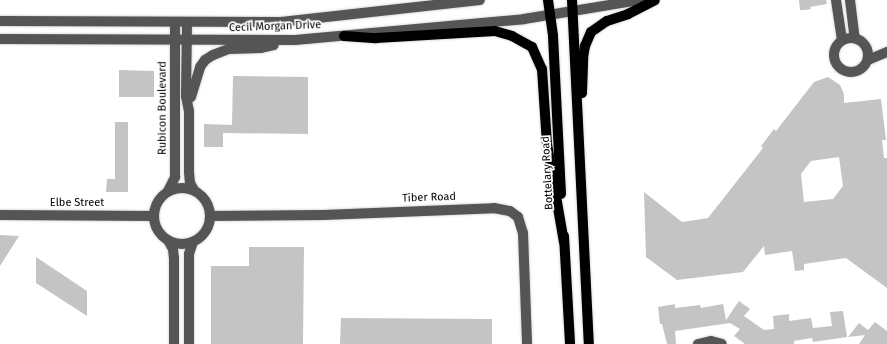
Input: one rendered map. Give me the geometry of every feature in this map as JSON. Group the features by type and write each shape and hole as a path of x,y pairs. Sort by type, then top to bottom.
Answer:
{"main road":[{"name":"Bottelary Road","path":"548,0 570,344"},
{"path":"572,0 589,344"},
{"path":"579,149 583,58 588,37 596,27 607,21 628,14 654,0"},
{"path":"344,36 376,38 495,31 524,41 532,47 542,69 547,144 564,242"}],"street":[{"name":"Cecil Morgan Drive","path":"0,21 175,23 281,22 480,0"},
{"name":"Cecil Morgan Drive","path":"0,39 175,41 295,40 550,15 640,0"},
{"path":"836,0 842,40"},
{"path":"850,0 855,38"},
{"name":"Rubicon Boulevard","path":"168,191 175,177 175,23"},
{"path":"188,23 186,96 189,111"},
{"path":"868,60 867,49 864,44 855,38 842,40 838,44 833,54 834,60 840,69 846,72 857,72 868,60 887,51"},
{"path":"194,190 189,176 189,111 196,75 205,60 212,55 229,49 261,48 295,40"},
{"path":"867,49 887,51"},
{"path":"177,188 194,190 203,196 208,204 210,216 206,230 201,237 193,242 185,244 168,240 160,234 155,225 154,216 156,206 160,197 168,191 177,188"},
{"name":"Tiber Road","path":"210,216 323,216 494,208 510,210 518,217 523,233 527,344"},
{"name":"Elbe Street","path":"0,215 154,216"},
{"path":"168,240 173,249 174,258 174,344"},
{"path":"189,344 189,254 193,242"},
{"path":"698,344 711,341 722,344"}],"building":[{"path":"799,0 826,0 827,4 810,7 811,9 800,10"},
{"path":"119,70 154,71 154,97 119,97"},
{"path":"233,76 308,77 308,134 223,133 223,147 204,147 204,124 232,125"},
{"path":"828,77 840,85 844,94 844,103 881,99 886,140 882,140 884,158 887,158 887,288 846,258 804,264 804,270 795,271 792,251 765,255 764,246 743,272 677,280 646,257 644,192 682,222 708,218 763,148 761,146 774,129 776,131 814,82","holes":["839,157 843,186 833,199 804,202 801,174 811,161"]},
{"path":"115,122 128,122 128,192 106,192 107,179 115,179"},
{"path":"0,235 19,236 0,266"},
{"path":"249,247 304,247 303,344 211,344 211,266 249,266"},
{"path":"36,257 87,291 87,316 36,283"},
{"path":"739,301 750,309 744,316 764,330 774,329 773,316 789,314 789,321 811,318 813,328 832,326 830,312 843,311 847,337 813,342 812,338 794,341 794,344 745,344 734,336 740,329 730,323 675,331 676,344 667,344 662,324 660,324 658,307 675,304 675,308 700,305 701,308 723,304 726,320"},
{"path":"341,318 492,319 492,344 340,344"},
{"path":"875,322 887,331 887,344 859,344 865,335 848,337 859,323 868,330"}]}
